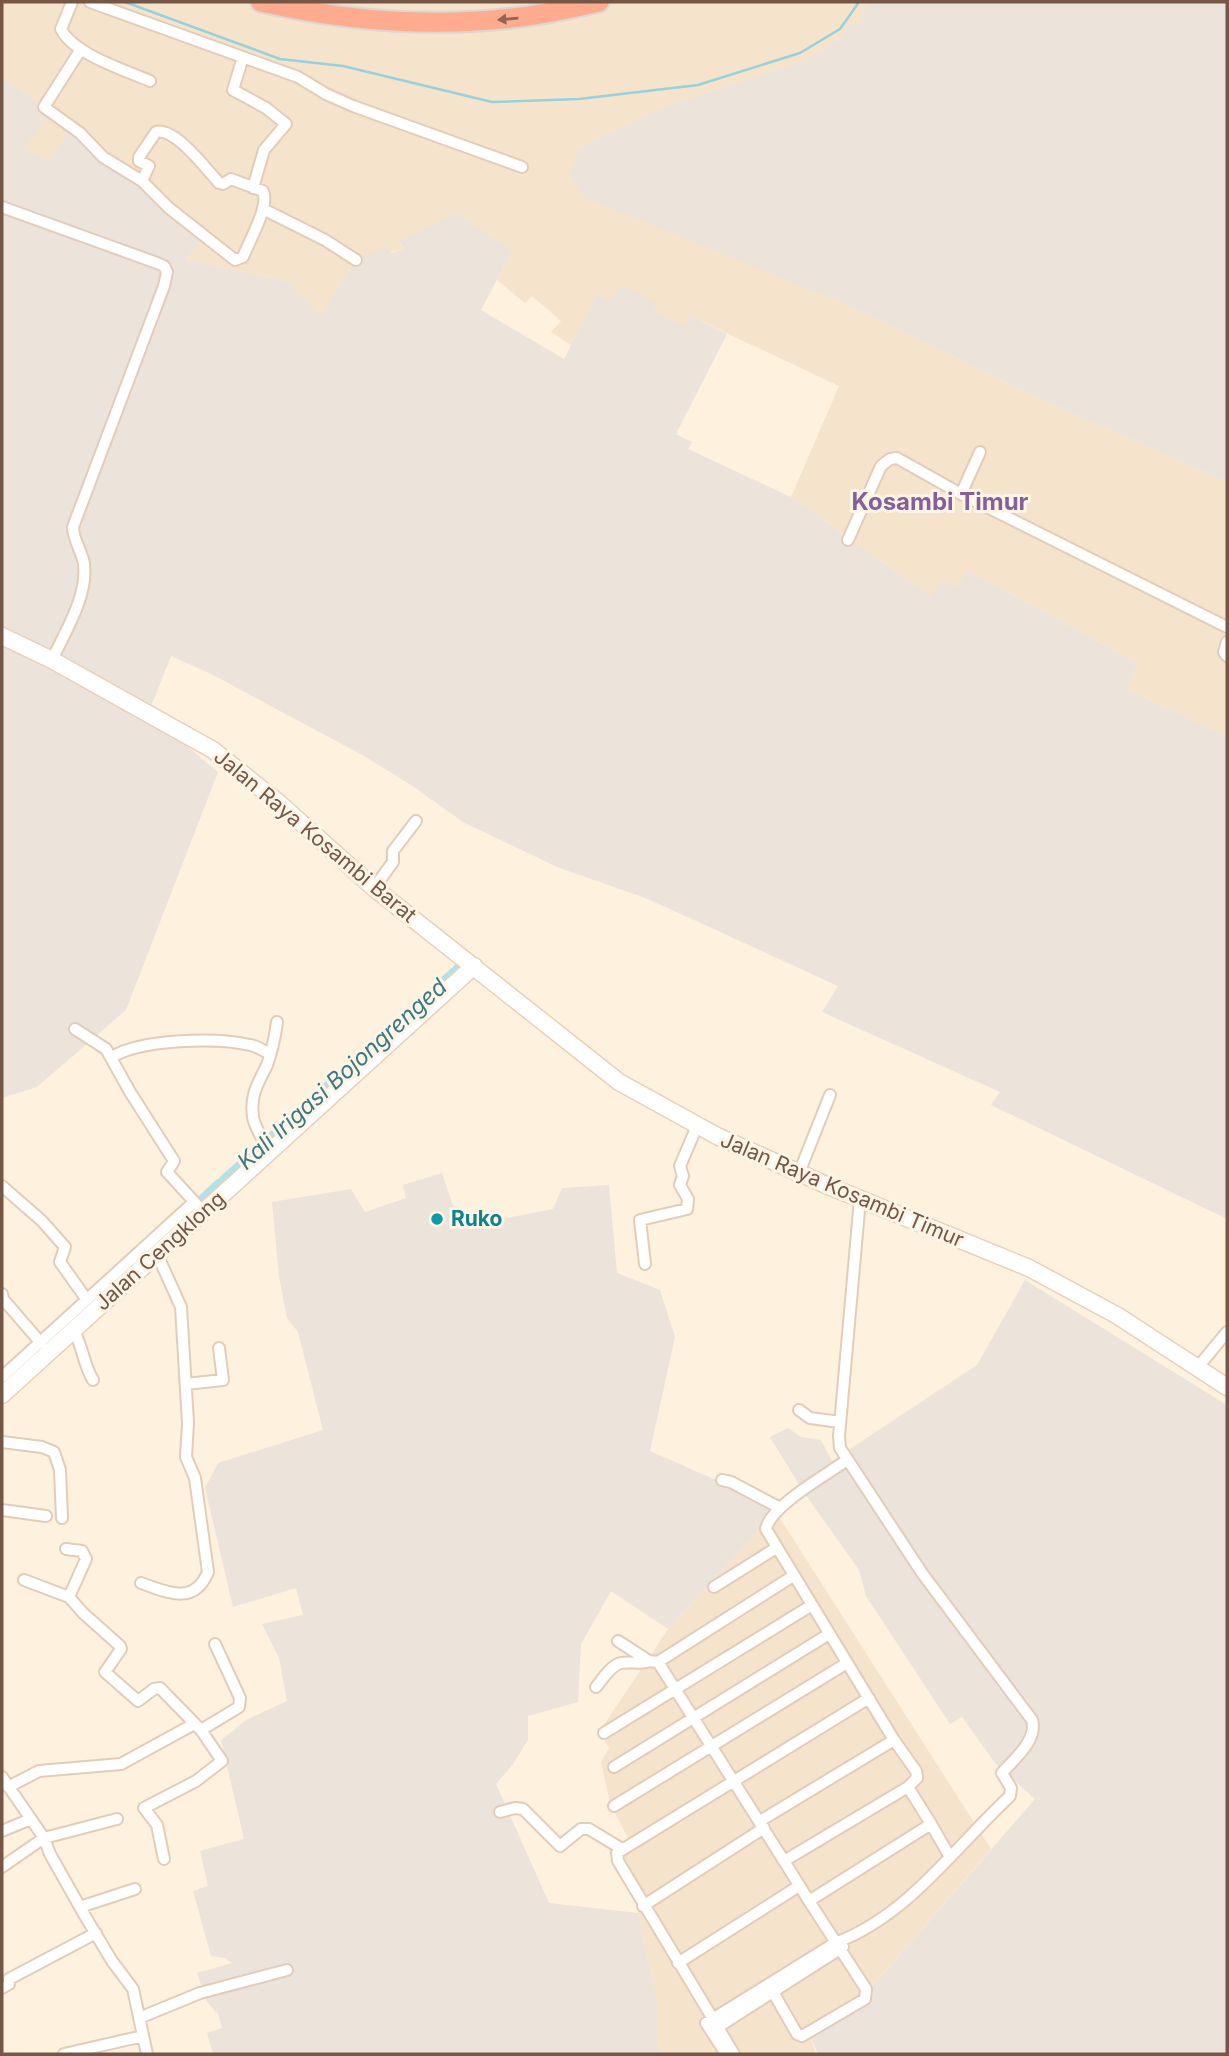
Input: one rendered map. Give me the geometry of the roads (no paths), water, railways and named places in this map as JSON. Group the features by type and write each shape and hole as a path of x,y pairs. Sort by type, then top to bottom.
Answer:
{"highway":[{"path":"261,2 332,15 451,22 522,17 599,2"}],"main road":[{"name":"Jalan Raya Kosambi Barat","path":"2,636 52,660 213,750 279,803 373,887 474,966"},
{"name":"Jalan Raya Kosambi Timur","path":"474,966 619,1082 697,1126 799,1173 1029,1268 1118,1317 1227,1387"},
{"name":"Jalan Cengklong","path":"2,1395 7,1378 157,1254 199,1207 474,966"}],"street":[{"path":"72,2 61,29 71,42 150,80"},
{"path":"90,2 298,77 326,94 365,110 522,167"},
{"path":"82,49 44,107 80,133 103,157 142,180 177,215 235,260 243,257 263,209 263,191 231,179 223,184 219,183 173,135 160,131 156,132 139,157 139,161 149,166 142,180"},
{"path":"243,57 233,90 266,108 286,124 264,150 253,188"},
{"path":"2,207 157,263 164,266 167,272 73,527 73,535 84,565 82,586 77,606 52,660"},
{"path":"263,209 325,240 356,260"},
{"path":"961,494 979,452"},
{"path":"848,540 881,466 890,459 897,458 961,494 1227,627"},
{"path":"1227,642 1224,652 1227,656"},
{"path":"373,887 393,862 393,851 416,821"},
{"path":"267,1146 254,1118 253,1107 255,1086 270,1054 277,1022"},
{"path":"7,1378 41,1343 64,1333 87,1300 199,1207 167,1172 174,1161 130,1093 112,1057 102,1044 75,1029"},
{"path":"112,1057 135,1046 166,1042 232,1042 253,1045 270,1054"},
{"path":"799,1173 830,1095"},
{"path":"645,1264 640,1220 687,1209 688,1199 680,1185 683,1176 680,1166 697,1126"},
{"path":"2,1186 65,1247 60,1262 87,1300"},
{"path":"712,2025 773,1992 915,1894 1011,1793 1002,1773 1032,1737 1034,1725 922,1573 839,1445 860,1199"},
{"path":"141,1583 181,1595 199,1587 208,1572 196,1481 186,1457 188,1423 181,1307 157,1254"},
{"path":"2,1294 3,1299 41,1343"},
{"path":"1198,1367 1227,1332"},
{"path":"64,1333 79,1340 85,1367 93,1380"},
{"path":"186,1384 223,1380 219,1348"},
{"path":"799,1410 810,1418 840,1422"},
{"path":"2,1442 42,1447 54,1452 60,1471 62,1518"},
{"path":"784,1861 908,1787 917,1778 766,1530 767,1524 780,1508 848,1460"},
{"path":"722,1480 732,1482 780,1508"},
{"path":"2,1510 46,1516"},
{"path":"714,1587 776,1548"},
{"path":"66,1549 82,1551 86,1559 69,1597"},
{"path":"596,1687 615,1666 653,1661 793,1576"},
{"path":"24,1580 69,1597 120,1646 121,1649 106,1672 138,1701 154,1689 160,1688 197,1727 222,1761 196,1781 144,1808 157,1825 164,1859"},
{"path":"604,1733 812,1605"},
{"path":"614,1767 829,1634"},
{"path":"618,1641 653,1661 675,1688 866,1989 864,2000 800,2036 773,1992"},
{"path":"147,2054 132,1989 80,1907 44,1838 5,1782 39,1771 121,1764 239,1707 240,1698 215,1644"},
{"path":"614,1806 848,1663"},
{"path":"726,2054 678,1963 618,1861 620,1851 869,1698"},
{"path":"643,1906 894,1740"},
{"path":"908,1787 950,1857"},
{"path":"499,1812 523,1809 560,1846 579,1830 589,1829 620,1851"},
{"path":"2,1831 31,1819"},
{"path":"2,1867 44,1838 117,1819"},
{"path":"809,1901 931,1824"},
{"path":"678,1963 799,1886"},
{"path":"80,1907 135,1889"},
{"path":"2,1988 9,1984 9,1979 96,1933"},
{"path":"712,2025 837,1947"},
{"path":"139,2018 200,1993 287,1970"},
{"path":"712,2025 734,2054"},
{"path":"64,2054 143,2036"}],"waterway":[{"path":"125,2 280,59 343,66 492,102 579,99 698,85 800,53 840,29 859,2"},
{"name":"Kali Irigasi Bojongrenged","path":"224,1180 459,968"},
{"name":"Kali Irigasi Bojongrenged","path":"192,1209 219,1184"},
{"name":"Kali Irigasi Bojongrenged","path":"90,1305 133,1265"}],"place":[{"name":"Ruko","path":"437,1219"}],"district":[{"name":"Kosambi Timur","path":"940,502"}]}
